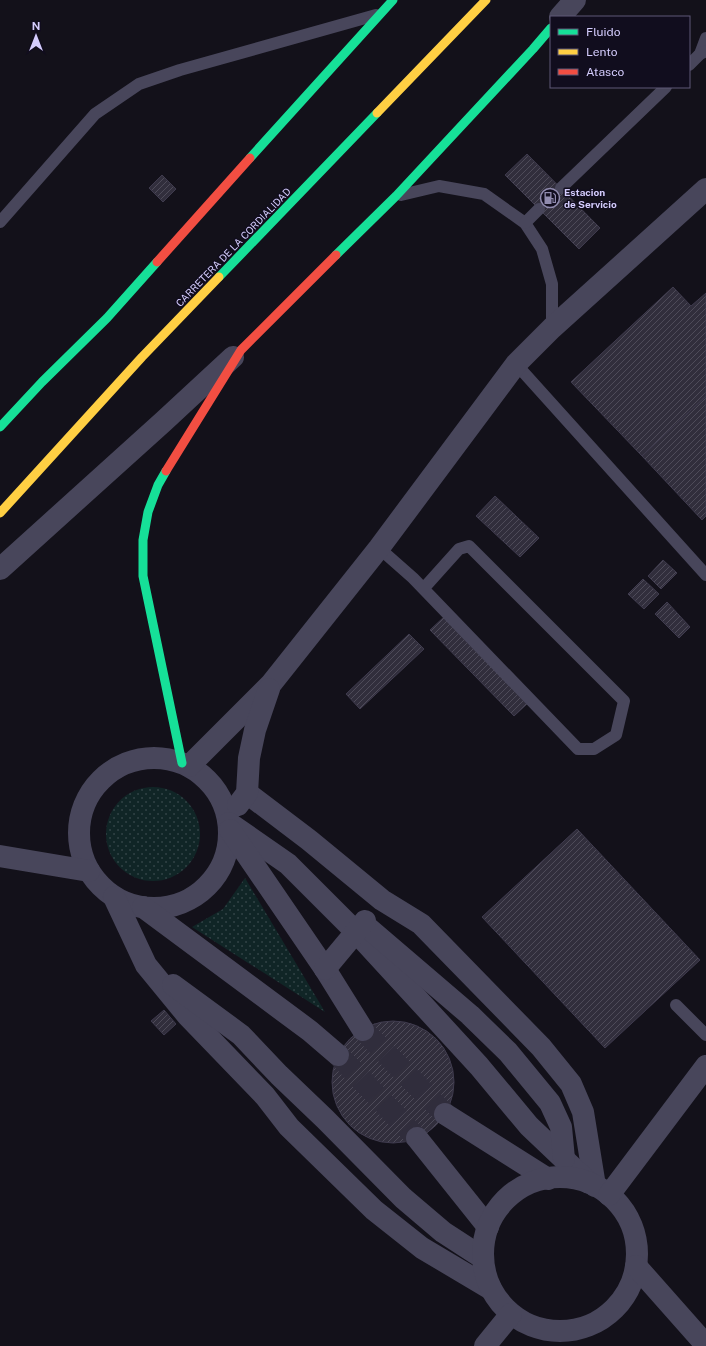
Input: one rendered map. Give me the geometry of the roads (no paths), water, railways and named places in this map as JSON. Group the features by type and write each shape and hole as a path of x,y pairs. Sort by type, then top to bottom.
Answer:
{"main road":[{"path":"0,427 42,382 107,318 393,0"},
{"name":"CARRETERA DE LA CORDIALIDAD","path":"0,513 142,357 486,0"},
{"path":"186,764 143,576 143,540 148,512 158,485 241,350 396,196 550,29"}],"street":[{"path":"561,16 575,0"},
{"path":"186,764 271,684 378,548 516,364 552,328 706,189"},
{"path":"0,569 241,350"},
{"path":"229,824 247,793 249,758 255,730 271,684"},
{"path":"146,758 164,758 186,764 200,774 210,782 219,793 225,805 229,824 229,845 225,859 219,872 210,884 199,893 179,903 158,908 143,907 128,903 114,897 100,885 89,871 82,854 79,835 80,817 87,799 97,784 111,771 127,763 146,758"},
{"path":"247,793 309,840 382,900 421,924 541,1047 571,1084 583,1112 597,1188"},
{"path":"229,824 288,864 360,928 470,1015 508,1052 550,1103 561,1127 564,1159"},
{"path":"229,824 325,969 363,1030"},
{"path":"0,856 89,871"},
{"path":"114,897 146,965 188,1015 265,1096 290,1128 374,1210 422,1248 491,1289"},
{"path":"325,969 382,900"},
{"path":"143,907 310,1031 338,1055"},
{"path":"360,928 529,1126 564,1159 620,1206 628,1219 634,1234 637,1250 636,1266 632,1282 624,1296 614,1308 602,1318 572,1330 556,1331 540,1328 511,1314 491,1289 485,1274 483,1258 484,1242 488,1227 495,1212 505,1200 518,1190 532,1183 548,1178 562,1177 576,1179 597,1188"},
{"path":"146,965 241,1035 279,1075 403,1198 443,1232 483,1258"},
{"path":"597,1188 706,1066"},
{"path":"445,1114 548,1178"},
{"path":"418,1138 488,1227"},
{"path":"636,1266 706,1345"},
{"path":"485,1346 511,1314"},
{"path":"556,1331 572,1346"}],"lane":[{"path":"0,222 95,114 139,84 180,70 379,14"},
{"path":"690,64 703,52 706,38"},
{"path":"561,188 665,88"},
{"path":"396,196 439,186 484,194 525,223 542,249 552,284 552,328"},
{"path":"525,223 539,209"},
{"path":"516,364 706,575"},
{"path":"378,548 424,588 578,749 594,749 616,735 624,701 469,546 459,549 424,588"},
{"path":"676,1006 706,1035"}],"tunnel":[{"path":"363,1030 445,1114"},
{"path":"338,1055 417,1138"}],"place":[{"name":"Estacion de Servicio","path":"550,198"}]}
